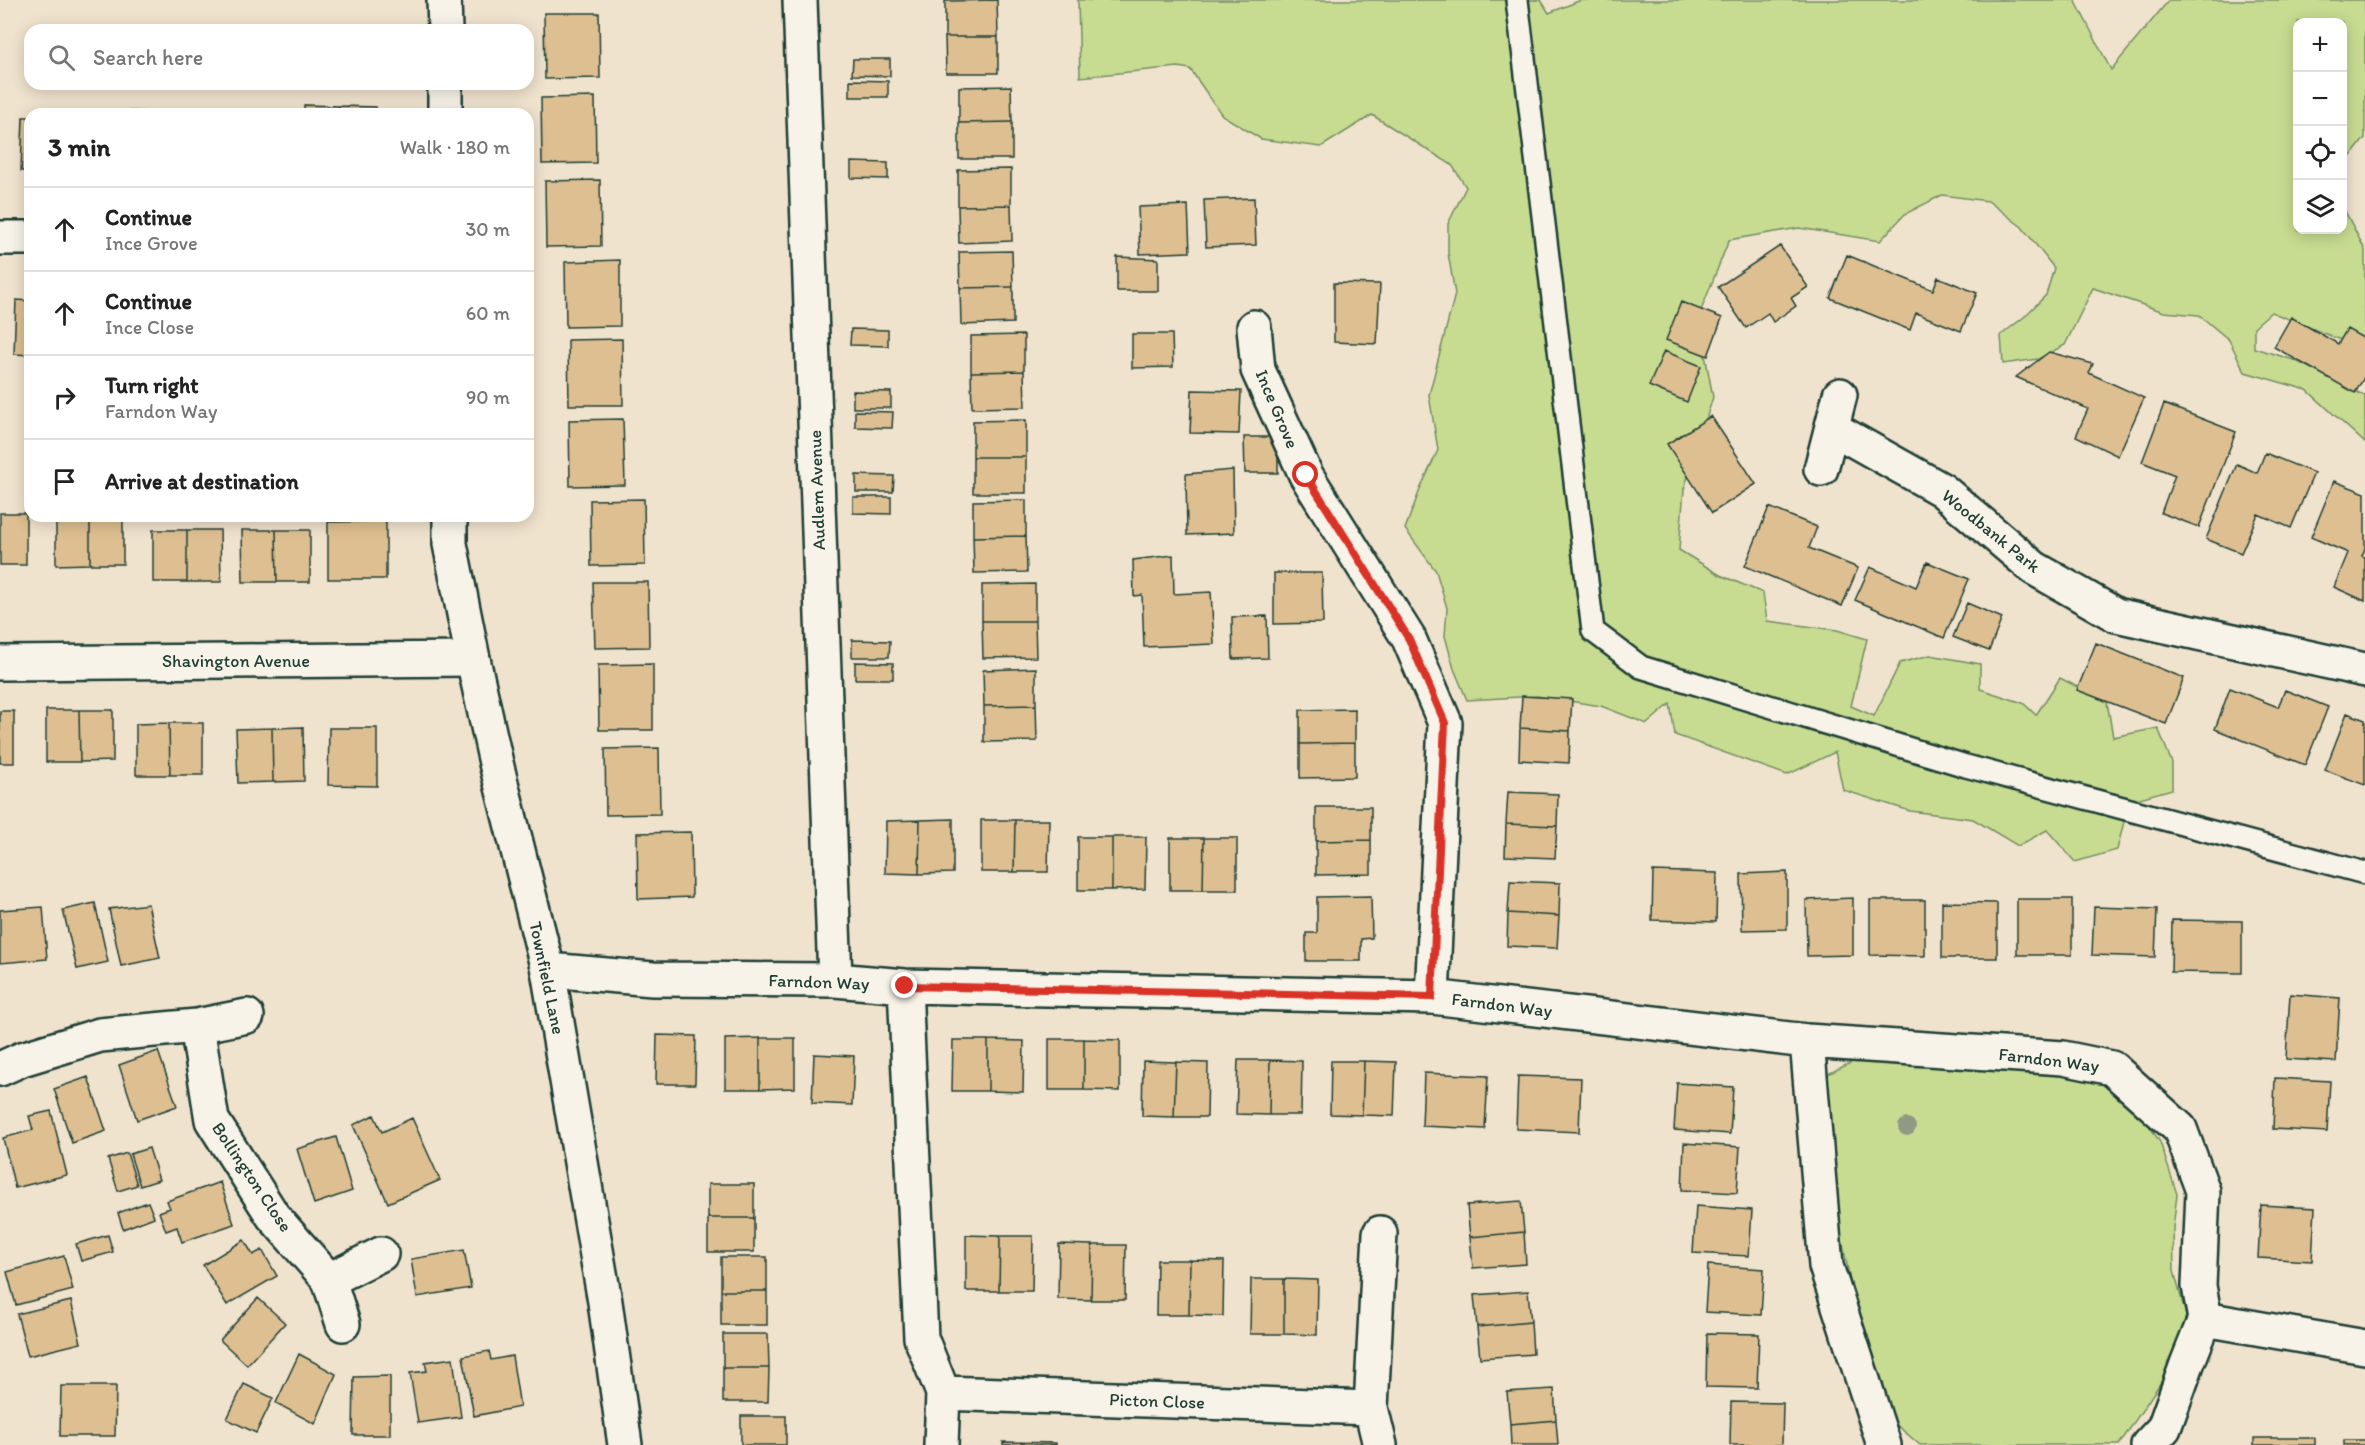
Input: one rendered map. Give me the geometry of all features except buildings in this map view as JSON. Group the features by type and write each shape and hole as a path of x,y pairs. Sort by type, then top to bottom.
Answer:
{"street":[{"path":"444,0 444,24"},
{"name":"Audlem Avenue","path":"800,0 835,980"},
{"path":"445,90 445,108"},
{"path":"0,238 24,238"},
{"name":"Ince Grove","path":"1254,327 1258,370 1306,475 1409,639 1445,723 1432,997"},
{"path":"1821,469 1840,395"},
{"name":"Woodbank Park","path":"1832,428 1942,490 2034,568 2116,615 2365,670"},
{"name":"Townfield Lane","path":"450,522 450,544 473,659 496,763 548,970 605,1302 625,1445"},
{"name":"Shavington Avenue","path":"0,663 473,659"},
{"name":"Farndon Way","path":"548,970 653,979 835,980 905,986 1432,997 1807,1041 2063,1058 2112,1068 2180,1129 2203,1191 2199,1286 2205,1320"},
{"path":"905,986 921,1338 943,1393 941,1445"},
{"path":"0,1069 22,1059 100,1035 197,1026 247,1016"},
{"name":"Bollington Close","path":"197,1026 212,1120 273,1216 329,1280 343,1324"},
{"path":"1807,1041 1826,1266 1884,1445"},
{"path":"1380,1233 1371,1408 1380,1445"},
{"path":"329,1280 381,1254"},
{"path":"2148,1445 2164,1428 2205,1320 2365,1347"},
{"name":"Picton Close","path":"943,1393 1371,1408"}],"lane":[{"path":"1517,0 1593,631 1641,667 1966,766 2365,873"}],"green space":[{"path":"1078,0 1541,0 1549,13 1581,0 2075,0 2111,70 2169,0 2365,0 2365,138 2347,161 2347,18 2293,18 2293,234 2347,234 2347,215 2365,250 2365,341 2356,346 2271,312 2254,327 2254,348 2294,360 2365,396 2365,443 2307,390 2245,372 2229,340 2199,315 2164,312 2093,288 2065,345 2038,359 2003,364 2001,335 2024,317 2046,295 2054,268 2022,227 1988,201 1942,195 1905,214 1880,241 1799,228 1729,240 1698,318 1713,397 1684,489 1679,550 1720,575 1763,593 1767,621 1837,630 1867,639 1851,706 1874,716 1900,663 1930,655 1980,664 1980,689 2023,703 2036,715 2060,678 2107,702 2113,737 2158,728 2172,763 2172,789 2129,801 2117,850 2075,862 2047,830 2018,846 1973,819 1910,811 1843,790 1835,752 1787,775 1675,735 1670,704 1647,724 1601,706 1537,696 1467,700 1454,669 1445,636 1447,608 1436,571 1405,529 1438,450 1429,395 1455,294 1448,253 1448,224 1466,187 1452,165 1372,115 1321,147 1261,139 1222,115 1190,69 1178,67 1080,77"},
{"path":"1854,1061 1974,1065 2094,1079 2131,1098 2160,1142 2177,1194 2173,1229 2174,1271 2186,1316 2169,1370 2119,1445 1920,1445 1892,1421 1861,1337 1817,1111 1824,1076"}],"route":[{"path":"905,986 1432,997 1445,723 1409,639 1306,475"}]}
